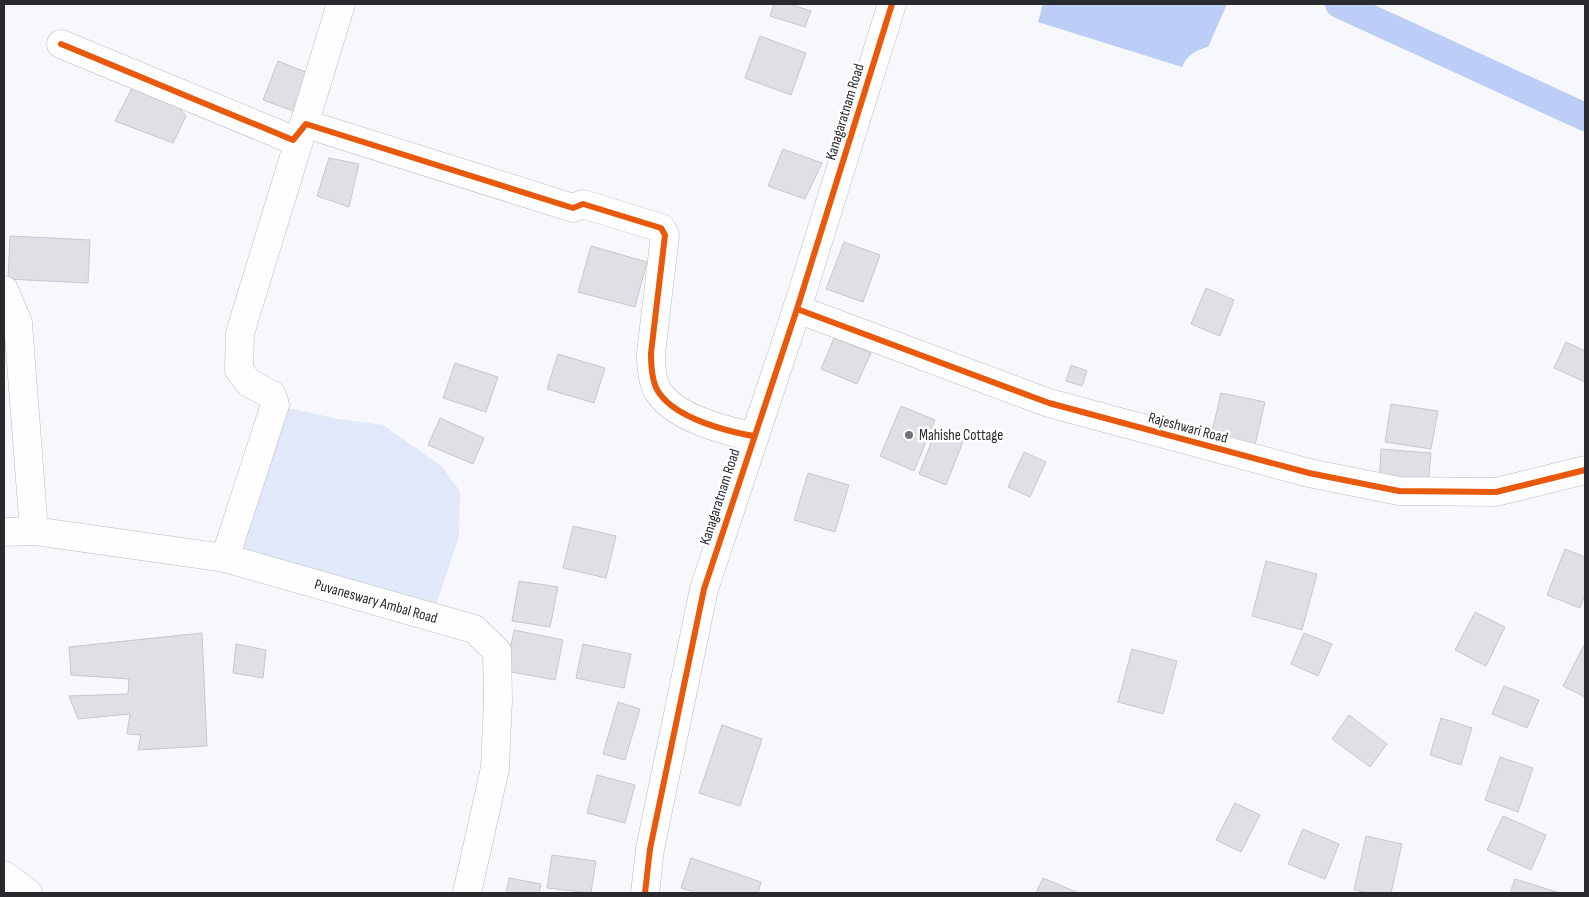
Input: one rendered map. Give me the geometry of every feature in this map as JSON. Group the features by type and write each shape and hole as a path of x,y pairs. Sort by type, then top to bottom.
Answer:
{"street":[{"path":"225,558 275,405 272,395 249,383 239,370 240,333 306,124 308,110 341,4"},
{"name":"Kanagaratnam Road","path":"645,893 650,849 704,589 796,309 892,4"},
{"path":"60,44 293,140 306,124"},
{"path":"306,124 573,208 583,204 661,228 665,235 651,353 652,366 659,393 674,407 718,428 753,436"},
{"path":"4,290 18,323 34,531"},
{"name":"Rajeshwari Road","path":"796,309 1049,403 1309,473 1399,491 1496,492 1585,470"},
{"name":"Puvaneswary Ambal Road","path":"4,532 34,531 225,558 474,629 497,651 498,699 495,768 467,893"},
{"path":"4,875 28,893"}],"shaded area":[{"path":"275,405 338,419 383,425 441,466 460,491 459,537 432,617 225,558"}],"water":[{"path":"1043,4 1227,4 1208,47 1192,54 1186,59 1182,67 1038,22"}],"building":[{"path":"774,4 790,4 811,11 805,27 770,16"},
{"path":"760,36 806,53 791,95 745,78"},
{"path":"278,61 311,74 296,112 263,100"},
{"path":"133,86 172,99 186,116 173,143 115,121"},
{"path":"783,149 822,163 805,199 768,186"},
{"path":"329,158 359,164 349,207 317,196"},
{"path":"10,236 90,240 88,283 8,279"},
{"path":"844,242 880,255 863,302 826,289"},
{"path":"591,246 647,262 635,307 578,292"},
{"path":"1206,288 1234,300 1220,336 1191,324"},
{"path":"834,338 871,353 857,384 821,369"},
{"path":"1566,342 1585,351 1585,382 1554,368"},
{"path":"558,354 605,368 594,403 547,389"},
{"path":"455,363 498,377 486,412 443,398"},
{"path":"1071,365 1087,371 1082,386 1066,381"},
{"path":"1221,393 1265,402 1255,445 1211,436"},
{"path":"1391,404 1438,411 1431,449 1385,442"},
{"path":"901,406 935,420 914,471 880,456"},
{"path":"440,418 484,438 473,464 428,445"},
{"path":"937,428 964,439 946,485 919,474"},
{"path":"1381,449 1431,453 1428,486 1379,483"},
{"path":"1024,452 1046,462 1030,497 1008,487"},
{"path":"808,473 849,485 835,532 794,520"},
{"path":"573,526 616,536 606,578 563,568"},
{"path":"1565,549 1585,557 1585,594 1580,608 1547,595"},
{"path":"1266,561 1317,574 1302,630 1252,616"},
{"path":"519,581 558,587 550,627 512,621"},
{"path":"1475,612 1505,627 1486,666 1455,650"},
{"path":"514,630 563,640 555,680 506,671"},
{"path":"202,633 207,746 138,750 141,735 127,734 130,714 78,719 69,696 128,694 129,679 71,675 69,647"},
{"path":"1304,633 1332,644 1318,676 1291,664"},
{"path":"1585,643 1585,697 1563,686"},
{"path":"236,644 266,650 263,678 233,673"},
{"path":"583,644 631,654 624,688 576,678"},
{"path":"1132,649 1177,661 1163,714 1118,702"},
{"path":"1504,686 1539,700 1527,728 1492,714"},
{"path":"618,702 640,709 625,760 603,754"},
{"path":"1349,715 1387,744 1370,767 1332,739"},
{"path":"1441,718 1472,728 1461,765 1430,755"},
{"path":"722,725 762,739 740,806 699,793"},
{"path":"1500,757 1533,768 1518,812 1485,800"},
{"path":"597,775 635,785 625,823 587,813"},
{"path":"1235,803 1260,815 1241,852 1216,840"},
{"path":"1503,816 1546,835 1531,870 1487,850"},
{"path":"1303,829 1339,844 1325,879 1288,864"},
{"path":"1366,836 1402,844 1391,893 1371,893 1354,890"},
{"path":"552,855 596,861 591,893 547,888"},
{"path":"691,858 761,882 758,893 690,893 691,891 681,888"},
{"path":"509,878 541,884 539,893 506,893"},
{"path":"1043,878 1079,893 1036,893"},
{"path":"1515,879 1560,893 1510,893"}],"waterway":[{"path":"1339,4 1585,117"}],"cycle path":[{"path":"645,893 650,849 704,589 797,309 892,4"},
{"path":"61,44 293,140 306,124 573,208 583,204 661,228 665,235 651,353 652,369 657,390 668,402 690,417 729,431 753,436"},
{"path":"797,309 1049,403 1309,473 1399,491 1496,492 1585,470"}],"place":[{"name":"Mahishe Cottage","path":"909,435"}]}
